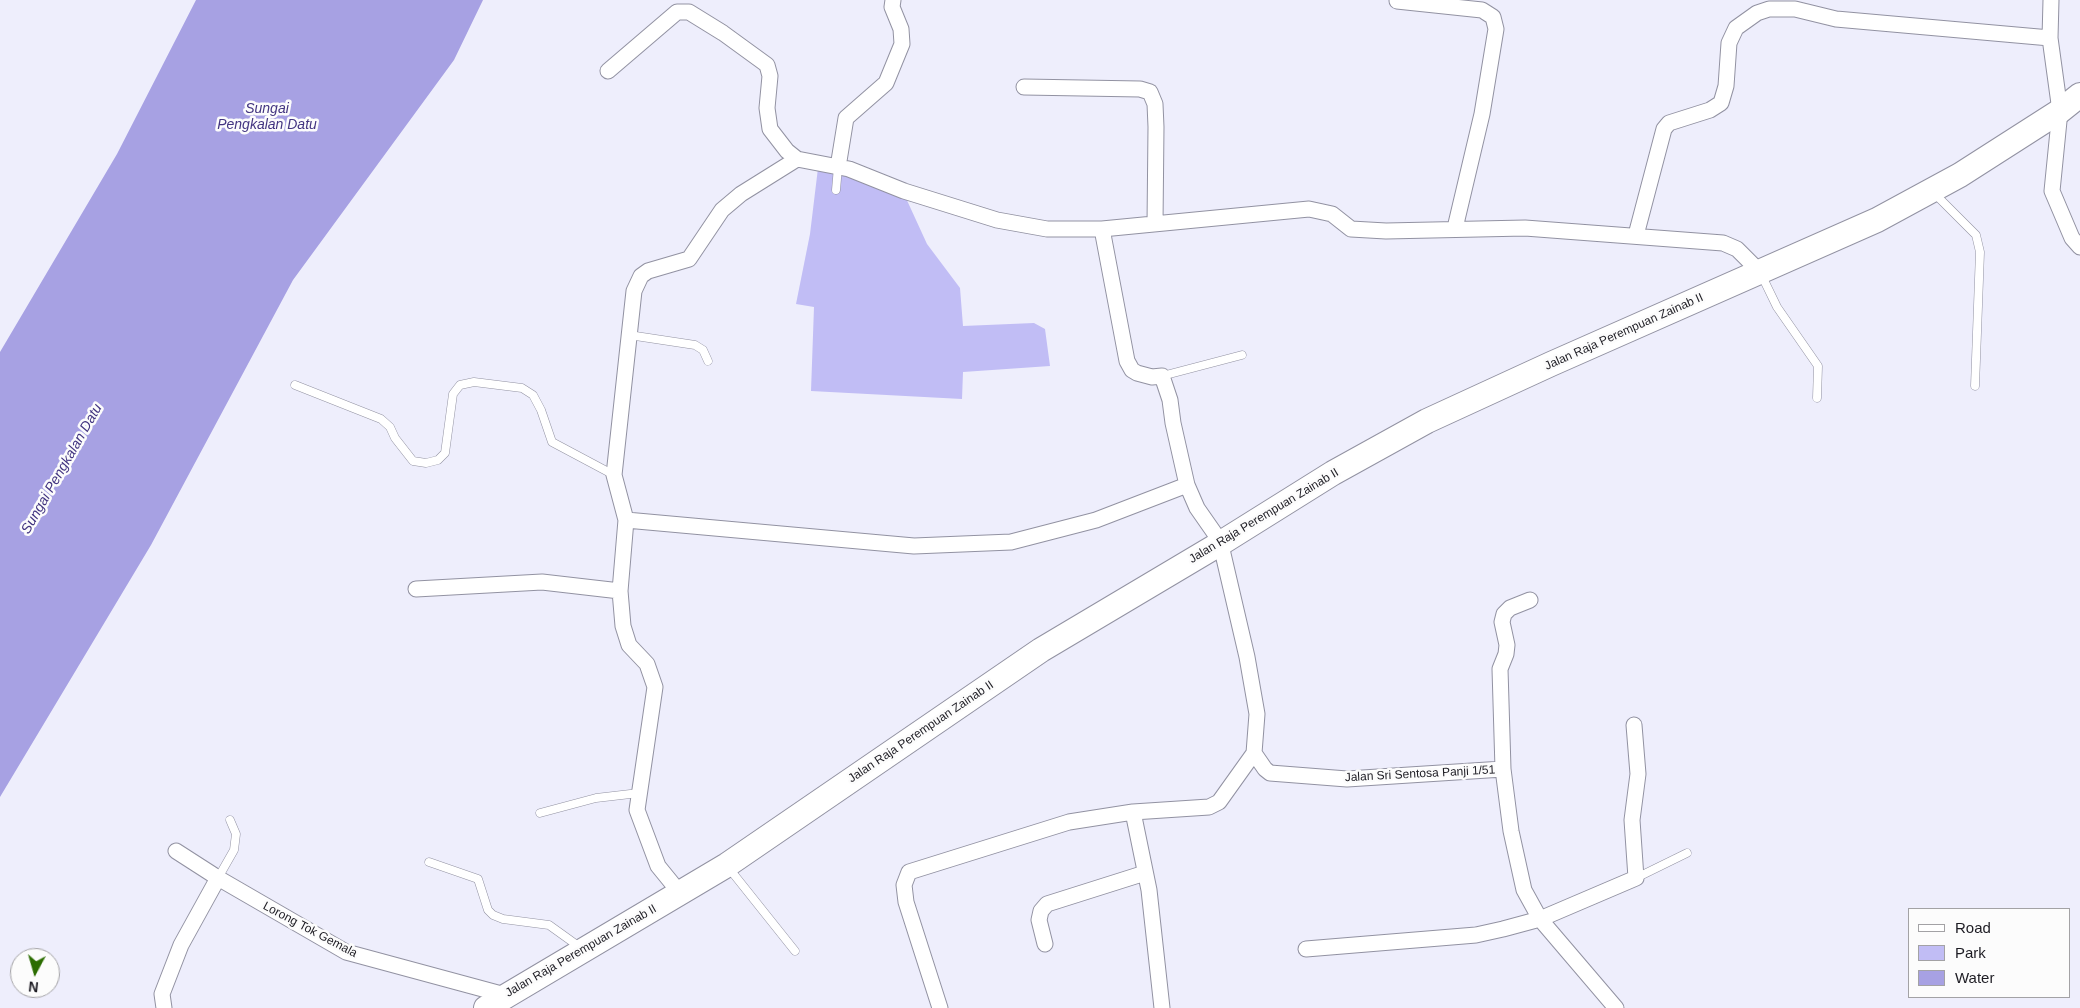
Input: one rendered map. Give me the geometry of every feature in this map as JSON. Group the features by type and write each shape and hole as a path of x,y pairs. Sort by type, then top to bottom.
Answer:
{"main road":[{"name":"Jalan Raja Perempuan Zainab II","path":"495,1002 727,865 1041,650 1221,543 1333,473 1427,421 1759,271 1877,220 1960,175 2060,111 2080,95"}],"street":[{"path":"838,167 846,118 886,83 902,44 901,29 892,7 893,0"},
{"path":"2052,0 2050,38 2060,111 2052,191 2074,229 2080,247"},
{"path":"1397,1 1482,10 1493,17 1496,29 1482,114 1455,228"},
{"path":"1636,235 1664,129 1669,123 1710,110 1721,103 1726,86 1730,44 1736,28 1757,13 1769,9 1795,9 1836,19 2050,38"},
{"path":"608,71 673,14 681,10 689,12 719,30 767,65 770,76 767,118 770,129 787,151 797,159 865,174 904,191 997,220 1047,229 1102,229 1309,209 1332,214 1351,229 1386,231 1455,228 1525,228 1723,243 1737,249 1759,271"},
{"path":"1024,87 1140,89 1150,92 1155,104 1156,127 1155,224"},
{"path":"680,893 658,866 637,810 655,687 647,664 633,651 624,637 620,591 626,520 614,475 634,291 641,276 655,268 689,259 722,210 741,194 797,159"},
{"path":"940,1008 906,902 904,885 909,872 1069,822 1133,812 1208,807 1219,802 1254,753 1257,714 1247,657 1221,543 1197,508 1187,485 1173,423 1170,400 1162,376 1144,376 1136,373 1127,361 1102,229"},
{"path":"626,520 914,546 1011,542 1096,520 1187,485"},
{"path":"416,588 542,582 620,591"},
{"path":"1503,769 1500,669 1506,654 1507,645 1502,622 1504,614 1510,608 1530,600"},
{"path":"1306,949 1476,935 1540,919 1636,878 1632,820 1638,774 1634,725"},
{"name":"Jalan Sri Sentosa Panji 1/51","path":"1254,753 1270,773 1347,779 1503,769 1511,831 1524,890 1540,919 1616,1008"},
{"path":"1133,812 1154,926 1162,1008"},
{"name":"Lorong Tok Gemala","path":"176,852 213,876 346,952 495,1002"},
{"path":"1045,944 1038,920 1041,910 1047,904 1145,873"},
{"path":"164,1008 162,994 181,945 213,876"}],"lane":[{"path":"836,190 838,167"},
{"path":"1932,191 1976,235 1980,252 1975,386"},
{"path":"1759,271 1777,307 1818,366 1817,398"},
{"path":"630,335 695,345 703,350 708,360"},
{"path":"1162,376 1242,355"},
{"path":"295,385 381,419 390,427 395,438 414,461 426,463 438,460 445,453 453,394 460,385 474,382 522,388 533,394 541,410 552,442 614,475"},
{"path":"540,813 596,798 639,793"},
{"path":"213,876 234,850 236,834 230,820"},
{"path":"1636,878 1687,854"},
{"path":"429,862 478,878 488,910 493,914 503,919 549,925 583,950"},
{"path":"727,865 795,951"}],"green space":[{"path":"818,168 837,171 905,196 927,244 960,288 963,326 1034,323 1045,329 1050,366 963,372 962,399 811,391 814,307 796,304 810,234"}],"water":[{"name":"Sungai Pengkalan Datu","path":"196,0 483,0 454,60 293,280 151,545 0,797 0,352 117,154"}]}
